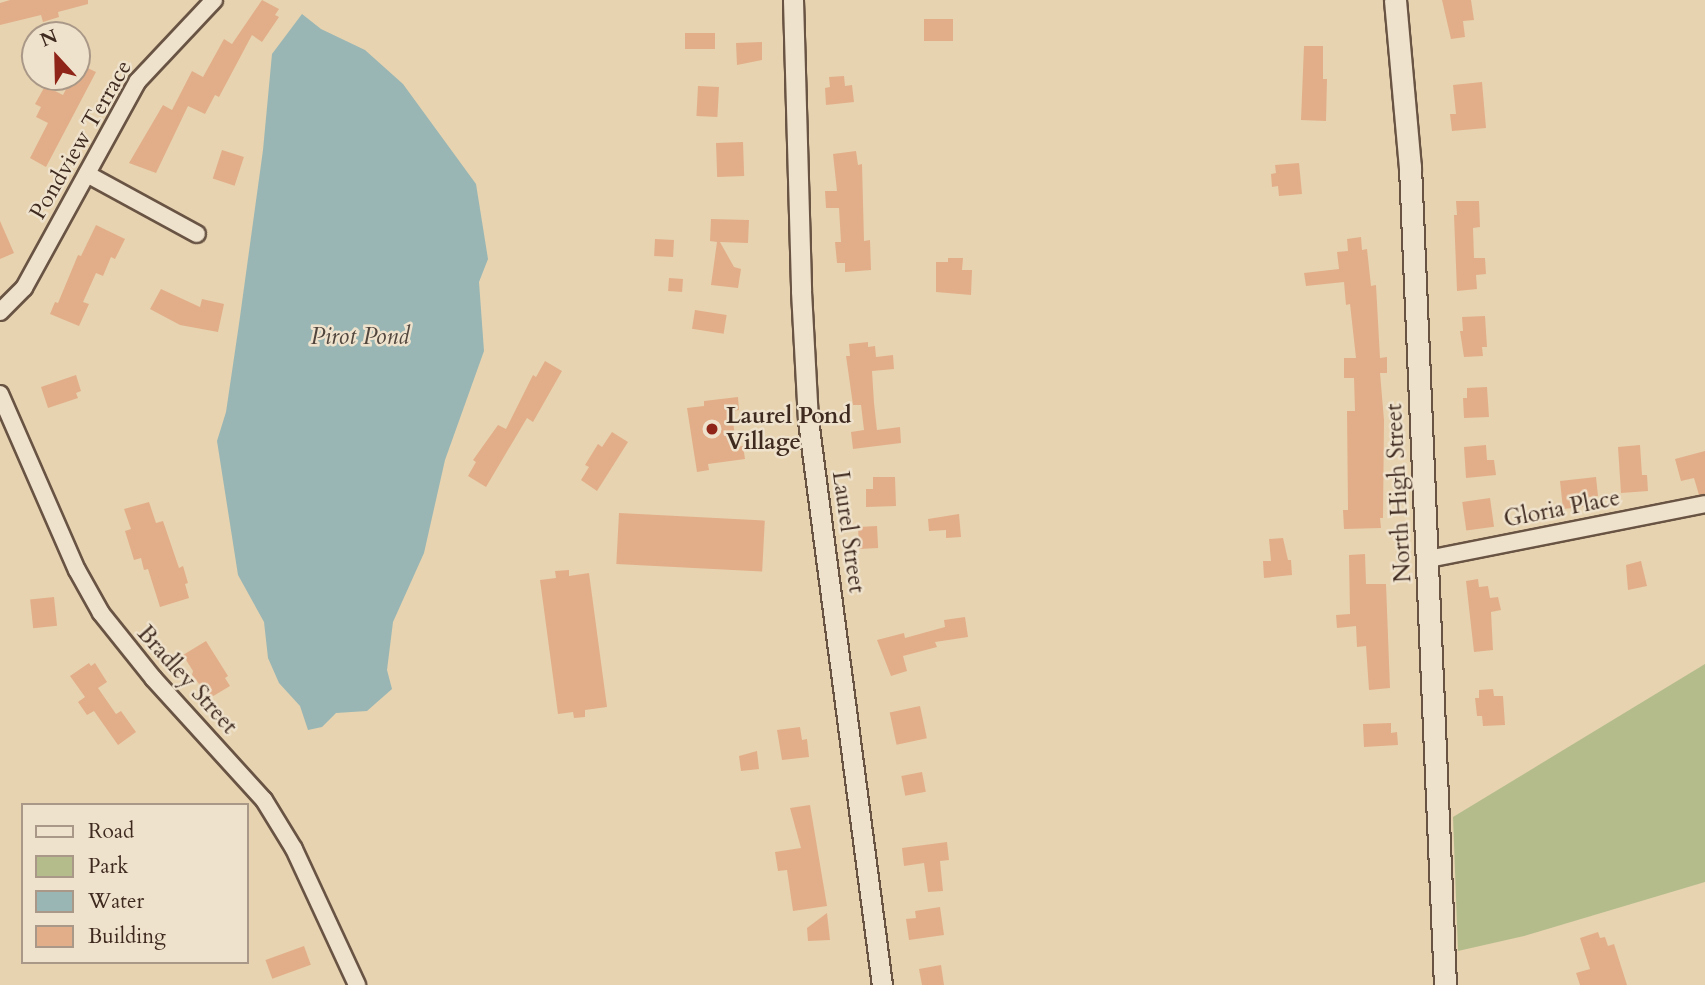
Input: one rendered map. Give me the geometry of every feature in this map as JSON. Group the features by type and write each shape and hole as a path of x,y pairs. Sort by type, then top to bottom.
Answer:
{"main road":[{"name":"North High Street","path":"1395,0 1410,167 1429,559 1445,985"}],"street":[{"name":"Pondview Terrace","path":"0,312 24,288 138,81 214,0"},
{"name":"Laurel Street","path":"793,0 806,396 882,985"},
{"path":"87,174 197,234"},
{"name":"Bradley Street","path":"0,394 64,540 101,613 153,678 264,800 294,849 357,985"},
{"name":"Gloria Place","path":"1429,559 1705,504"}],"green space":[{"path":"1705,664 1705,882 1524,936 1458,951 1453,817"}],"water":[{"name":"Pirot Pond","path":"302,14 321,29 365,50 403,84 476,184 488,259 479,282 484,351 445,460 424,553 393,622 387,670 392,689 367,711 336,713 322,727 308,730 300,706 279,683 268,658 264,622 238,575 217,441 226,412 239,324 263,150 272,54"}],"building":[{"path":"10,0 88,0 88,4 58,12 59,17 46,21 43,21 41,15 0,25 0,3"},
{"path":"262,0 279,9 275,15 279,17 262,42 252,35 219,97 215,95 205,114 188,106 156,173 129,163 163,105 172,110 192,71 203,77 224,39 232,44"},
{"path":"1442,0 1471,0 1474,20 1463,21 1465,37 1451,39"},
{"path":"924,19 953,19 953,41 924,41"},
{"path":"685,33 715,33 715,49 685,49"},
{"path":"762,42 762,60 737,65 736,43"},
{"path":"1304,46 1323,46 1323,79 1327,79 1326,121 1301,120"},
{"path":"844,76 845,86 852,85 854,102 826,105 825,88 830,87 829,77"},
{"path":"1482,82 1486,128 1452,131 1450,114 1456,114 1453,85"},
{"path":"698,86 719,87 717,117 696,116"},
{"path":"42,91 55,91 63,95 65,91 86,91 46,167 30,158 48,123 36,117 41,107 35,104"},
{"path":"743,142 744,176 717,177 716,143"},
{"path":"222,150 244,157 235,186 213,179"},
{"path":"856,151 858,165 862,164 864,241 870,240 871,270 845,272 845,263 837,263 835,242 841,242 839,208 826,208 825,191 837,191 833,154"},
{"path":"1299,163 1302,194 1279,196 1278,186 1272,187 1271,174 1276,173 1275,165"},
{"path":"1456,201 1479,201 1480,227 1473,228 1474,258 1485,258 1486,274 1476,275 1477,289 1457,291 1454,215 1457,215"},
{"path":"711,219 749,220 748,243 720,242 734,267 741,269 738,288 711,285 717,242 710,241"},
{"path":"0,221 14,253 0,259"},
{"path":"96,225 125,239 115,259 111,257 103,276 96,273 83,302 89,304 79,326 50,314 55,302 58,303 78,255 81,256"},
{"path":"1361,237 1362,250 1367,249 1371,286 1376,285 1380,358 1387,357 1387,373 1380,373 1384,420 1383,518 1380,518 1381,528 1344,529 1343,510 1348,510 1347,411 1355,411 1354,378 1344,378 1344,358 1356,358 1350,304 1346,305 1344,282 1306,286 1304,273 1339,269 1337,252 1348,251 1347,239"},
{"path":"655,239 674,240 673,257 654,256"},
{"path":"948,258 963,258 962,270 972,270 971,295 936,292 936,262 948,262"},
{"path":"669,278 683,279 682,292 668,291"},
{"path":"161,289 200,307 202,299 224,304 218,332 180,325 150,309"},
{"path":"695,310 727,315 724,334 692,329"},
{"path":"1485,316 1487,347 1482,347 1483,356 1464,357 1460,331 1463,331 1462,317"},
{"path":"868,342 868,347 875,346 876,357 893,355 894,369 872,371 874,403 877,430 900,427 901,443 853,449 851,432 864,430 861,405 853,405 846,356 850,356 849,344"},
{"path":"545,361 562,371 533,422 527,418 486,487 468,476 476,462 473,460 498,425 506,429 533,375 536,377"},
{"path":"76,375 81,391 76,393 78,398 48,408 41,387"},
{"path":"1487,387 1489,417 1464,418 1463,398 1467,398 1467,388"},
{"name":"Laurel Pond Village","path":"738,397 739,410 732,411 736,447 743,446 745,459 708,464 709,470 697,472 687,408 704,406 704,401"},
{"path":"612,432 628,442 597,491 581,480 589,467 585,465 598,444 602,447"},
{"path":"1486,445 1487,460 1494,460 1496,475 1466,478 1464,447"},
{"path":"1640,445 1642,475 1647,475 1648,491 1621,493 1618,447"},
{"path":"1705,451 1705,494 1699,495 1694,478 1681,481 1675,459"},
{"path":"873,477 895,477 896,506 866,507 866,489 873,489"},
{"path":"1596,477 1598,496 1589,497 1590,506 1563,509 1560,481"},
{"path":"1490,498 1494,527 1466,531 1462,502"},
{"path":"149,502 156,523 163,521 179,568 183,566 188,583 185,584 189,598 160,607 148,569 144,570 141,558 134,560 125,531 131,529 124,509"},
{"path":"619,513 765,521 762,572 616,564"},
{"path":"959,514 961,537 946,538 946,530 929,531 928,519"},
{"path":"877,526 878,548 859,549 858,527"},
{"path":"1283,538 1288,560 1291,560 1292,575 1264,578 1263,561 1271,561 1269,539"},
{"path":"1365,554 1366,584 1386,584 1390,688 1369,690 1366,646 1357,647 1356,626 1337,628 1336,615 1350,614 1349,555"},
{"path":"1641,561 1647,586 1628,590 1626,565"},
{"path":"569,570 569,576 589,573 607,707 585,710 585,717 574,718 573,712 558,714 540,580 556,578 555,571"},
{"path":"1478,579 1479,587 1488,586 1490,598 1498,597 1501,610 1491,612 1493,650 1474,652 1466,581"},
{"path":"54,597 57,626 33,628 30,600"},
{"path":"965,617 968,637 935,642 937,647 903,656 907,671 891,676 877,640 904,633 905,638 945,627 944,620"},
{"path":"206,641 228,676 225,678 230,686 210,698 192,675 193,671 183,655"},
{"path":"89,663 91,666 95,663 107,682 98,688 116,714 121,711 136,732 118,745 94,711 87,715 78,702 85,697 70,676"},
{"path":"1493,689 1494,696 1503,696 1505,725 1483,726 1482,716 1477,716 1475,698 1479,698 1479,690"},
{"path":"920,706 927,738 897,745 890,712"},
{"path":"1391,723 1391,733 1397,732 1398,745 1364,747 1363,724"},
{"path":"800,727 802,740 807,739 809,757 782,760 777,730"},
{"path":"757,751 759,769 741,771 739,756"},
{"path":"922,772 926,792 905,796 901,776"},
{"path":"810,805 827,906 793,911 787,870 778,871 775,852 801,848 790,808"},
{"path":"947,842 949,860 940,861 943,891 928,892 924,863 904,866 902,848"},
{"path":"940,907 944,935 909,940 906,919 916,918 915,911"},
{"path":"827,913 830,940 808,941 807,928"},
{"path":"1598,932 1600,938 1605,937 1608,946 1614,944 1627,985 1580,985 1576,973 1590,969 1580,938"},
{"path":"304,946 311,965 272,979 265,960"},
{"path":"941,965 944,985 922,985 919,969"}],"place":[{"name":"Laurel Pond Village","path":"712,429"}]}
